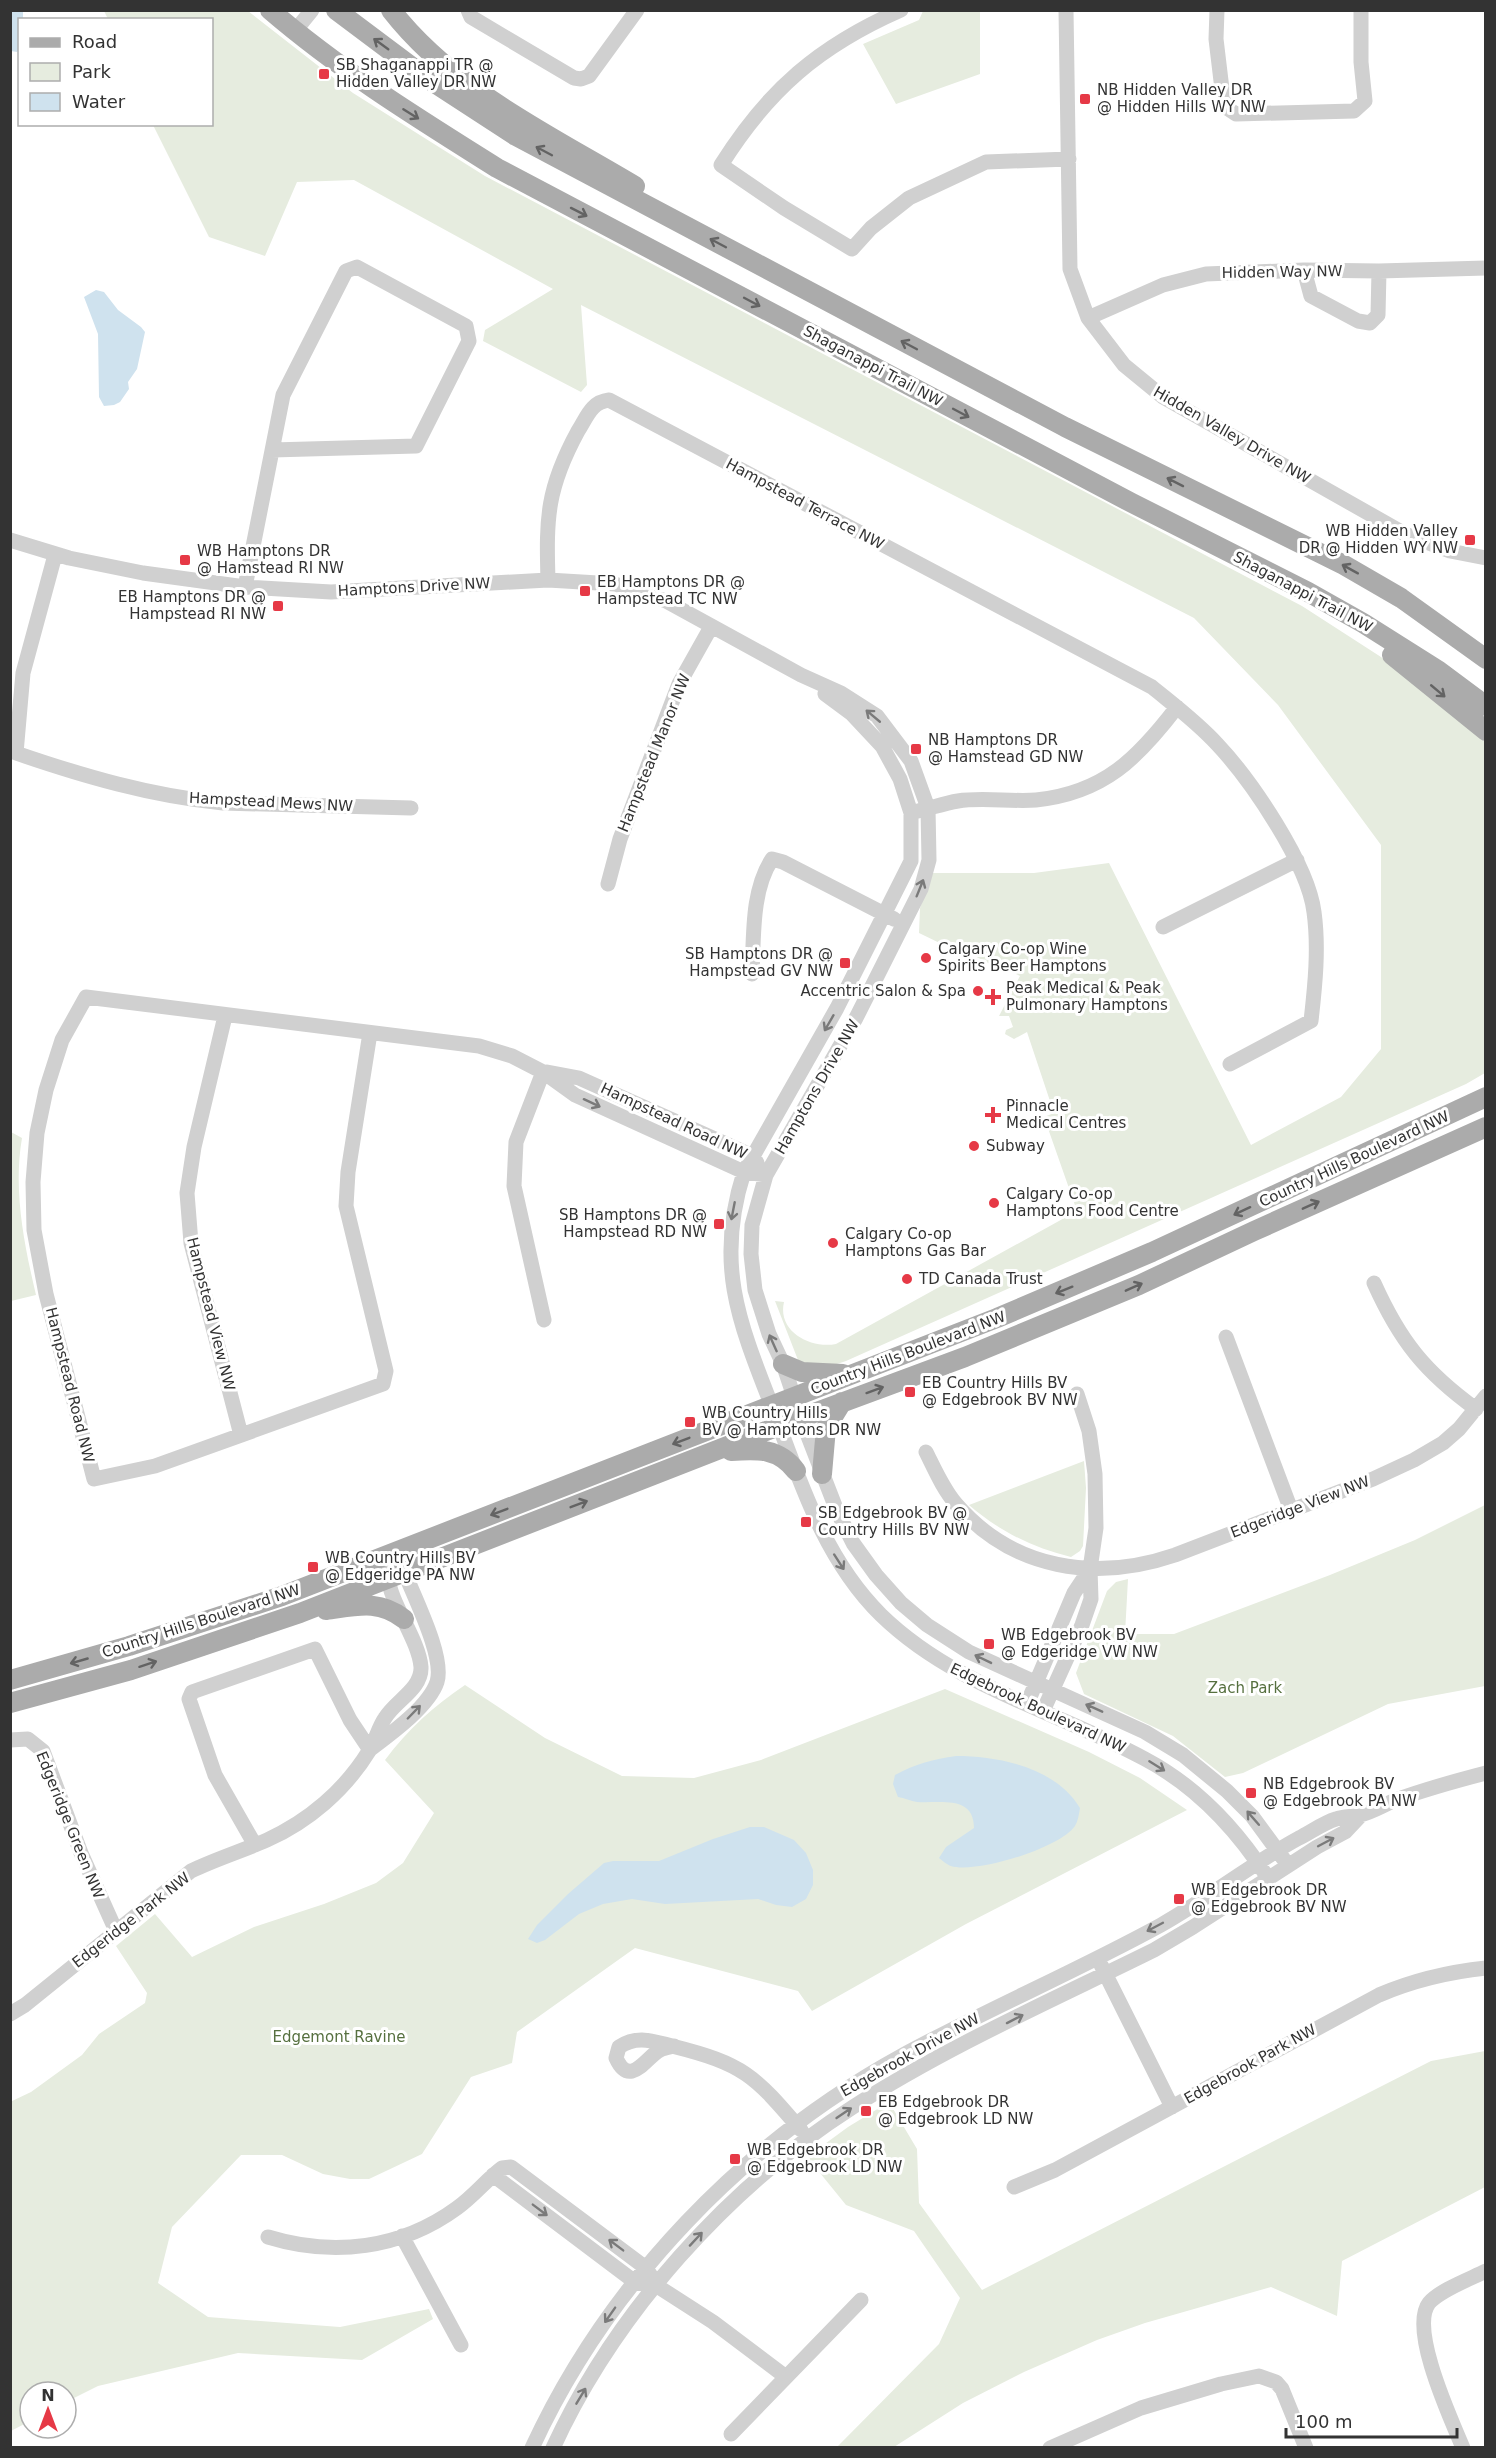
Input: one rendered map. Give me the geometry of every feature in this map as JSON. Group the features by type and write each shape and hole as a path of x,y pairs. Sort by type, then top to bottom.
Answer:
{"main road":[{"path":"336,10 424,76 516,136 1065,427 1344,565 1485,645"},
{"path":"391,10 422,45 469,85 674,209 688,228"},
{"name":"Shaganappi Trail NW","path":"274,12 295,31 400,108 497,168 1111,492 1308,592 1363,623 1439,671 1485,706"},
{"path":"1308,592 1426,681 1485,732"},
{"path":"1401,598 1485,659"},
{"name":"Country Hills Boulevard NW","path":"10,1680 180,1630 282,1596 855,1374 1098,1276 1485,1097"},
{"name":"Country Hills Boulevard NW","path":"10,1703 131,1670 300,1613 779,1426 1051,1323 1485,1127"},
{"path":"1389,1169 1435,1159 1485,1140"},
{"path":"783,1364 802,1372 855,1374"},
{"path":"822,1474 826,1428 842,1402"},
{"path":"714,1452 754,1449 772,1452 790,1462 796,1471"},
{"path":"300,1613 378,1605 388,1608 404,1619"}],"street":[{"path":"295,31 312,10"},
{"path":"468,10 471,18 581,80 589,76 637,10"},
{"path":"902,10 829,48 797,72 768,100 740,135 721,165 784,208 852,249 871,228 909,198 986,162 1069,159"},
{"name":"Hidden Valley Drive NW","path":"1066,10 1070,269 1088,318 1124,365 1164,397 1405,534 1450,551 1485,558"},
{"path":"1216,10 1216,39 1224,106 1236,114 1354,111 1365,101 1361,62 1361,10"},
{"path":"245,587 272,450 283,395 346,271 357,267 466,326 469,341 416,446 272,450"},
{"name":"Hidden Way NW","path":"1088,318 1163,285 1206,274 1304,270 1379,271 1485,268"},
{"path":"1304,270 1311,296 1358,321 1370,323 1378,315 1379,271"},
{"name":"Hampstead Terrace NW","path":"548,580 548,519 554,484 564,458 592,406 609,400 1152,687 1217,744 1243,776 1297,860 1307,882 1314,912 1316,978 1311,1021 1230,1064"},
{"name":"Hamptons Drive NW","path":"10,540 55,555 143,573 245,587 331,592 548,580 615,584 666,601 801,675 841,693 877,717 910,761 928,808 929,860 921,889 856,1018 766,1175 752,1225 751,1254 755,1290 801,1418"},
{"name":"Hampstead Mews NW","path":"55,555 23,673 16,753 107,783 192,800 223,803 411,808"},
{"name":"Hampstead Manor NW","path":"608,884 620,839 679,684 711,627"},
{"name":"Hamptons Drive NW","path":"779,1426 748,1343 734,1293 730,1253 731,1222 744,1172 837,1008 911,861 911,813 900,779 882,746 852,714 801,675"},
{"path":"911,813 960,800 1038,800 1085,789 1125,766 1149,743 1177,707"},
{"path":"752,974 754,922 763,873 772,859 783,862 903,923"},
{"path":"1164,927 1297,860"},
{"name":"Hampstead Road NW","path":"370,1033 348,1172 346,1206 386,1371 383,1384 155,1466 94,1479 46,1294 34,1230 33,1182 37,1133 46,1090 62,1040 86,997 479,1046 512,1056 543,1072 575,1095 744,1172 766,1175"},
{"name":"Hampstead View NW","path":"225,1016 194,1147 187,1193 191,1243 241,1435"},
{"path":"543,1072 516,1142 514,1186 544,1320"},
{"name":"Hampstead Road NW","path":"543,1072 579,1078 753,1156 766,1175"},
{"path":"1374,1283 1394,1323 1415,1355 1449,1390 1476,1409"},
{"path":"1226,1337 1291,1510"},
{"path":"1043,1711 1082,1625 1091,1599 1090,1569 1096,1528 1095,1474 1089,1431 1077,1394"},
{"name":"Edgeridge View NW","path":"926,1452 940,1481 955,1503 984,1531 1014,1549 1049,1563 1090,1569 1116,1569 1152,1563 1414,1460 1443,1443 1476,1409 1485,1396"},
{"name":"Edgebrook Boulevard NW","path":"801,1418 837,1511 853,1543 876,1575 901,1603 927,1625 959,1646 1145,1732 1183,1755 1227,1791 1252,1816 1268,1856 1268,1878"},
{"name":"Edgebrook Boulevard NW","path":"779,1426 818,1526 830,1549 879,1614 903,1635 937,1660 1136,1754 1169,1774 1268,1856 1288,1865"},
{"name":"Edgeridge Park NW","path":"370,1750 385,1716 416,1685 420,1675 419,1659 404,1619 390,1554"},
{"path":"1027,1704 1074,1593 1090,1569"},
{"name":"Edgeridge Park NW","path":"10,2014 25,2005 191,1871 255,1845 309,1817 338,1791 370,1750 398,1728 431,1694 438,1676 437,1656 396,1574"},
{"path":"255,1845 215,1775 189,1699 192,1692 315,1649 350,1720 370,1750"},
{"name":"Edgeridge Green NW","path":"10,1740 28,1739 43,1751 81,1853 116,1931"},
{"path":"1268,1856 1336,1818 1361,1815 1447,1783 1485,1773"},
{"path":"1288,1865 1345,1832 1361,1815"},
{"name":"Edgebrook Drive NW","path":"532,2448 574,2371 604,2324 646,2268 696,2212 796,2124 854,2084 903,2056 1162,1924 1268,1856"},
{"name":"Edgebrook Drive NW","path":"553,2448 580,2396 604,2358 657,2286 717,2218 758,2180 808,2139 905,2075 1193,1927 1288,1865"},
{"name":"Edgebrook Park NW","path":"1097,1957 1172,2107 1379,1995 1408,1983 1435,1976 1485,1968"},
{"path":"674,2046 716,2057 740,2068 767,2090 808,2139"},
{"path":"1014,2187 1055,2170 1172,2107"},
{"path":"268,2237 296,2246 322,2249 360,2247 402,2236 458,2208 501,2168 511,2167 646,2268 657,2286"},
{"path":"493,2175 635,2282 657,2286 713,2322 786,2377"},
{"path":"568,2231 578,2217"},
{"path":"402,2236 461,2345"},
{"path":"1463,2448 1436,2381 1423,2319 1429,2304 1437,2296 1485,2271"},
{"path":"731,2434 861,2300"},
{"path":"1050,2448 1141,2408 1221,2384 1259,2376 1276,2382 1282,2389 1306,2448"}],"green space":[{"path":"104,11 248,11 353,93 485,176 1302,606 1381,657 1485,742 1485,1073 1466,1084 846,1361 834,1365 807,1367 798,1360 775,1301 784,1302 783,1313 786,1322 798,1336 816,1344 836,1344 1077,1211 1044,1117 1054,1113 1027,1032 1014,1039 1005,1034 1006,1030 1013,1027 1009,1016 999,1016 1020,976 1001,967 1000,969 959,948 951,946 950,948 919,933 920,908 932,873 1034,873 1109,863 1251,1145 1341,1097 1381,1049 1381,845 1278,705 1194,618 581,305 587,385 581,392 483,341 485,330 553,289 354,180 297,182 265,256 209,237 154,126 213,126 213,18 108,18"},
{"path":"923,11 980,11 980,74 896,104 863,44 919,20"},
{"path":"11,1132 22,1138 19,1197 27,1256 36,1295 11,1301"},
{"path":"1084,1461 1086,1488 1083,1546 1071,1557 1043,1549 1017,1537 992,1523 969,1505"},
{"name":"Zach Park","path":"1485,1505 1485,1686 1388,1704 1243,1773 1225,1777 1173,1736 1084,1694 1076,1673 1107,1591 1116,1582 1128,1579 1125,1634 1174,1634 1415,1540"},
{"name":"Edgemont Ravine","path":"465,1685 545,1738 622,1776 694,1778 761,1760 945,1689 1089,1752 1140,1778 1187,1810 966,1924 812,2011 798,1991 635,1948 517,2032 512,2063 471,2077 422,2154 369,2179 350,2179 323,2174 282,2155 241,2155 172,2227 158,2283 208,2317 340,2327 429,2309 433,2319 362,2360 238,2353 98,2386 78,2396 78,2380 18,2380 18,2427 11,2431 10,2102 31,2092 82,2055 99,2034 145,2003 147,1993 116,1946 155,1914 192,1957 254,1927 324,1904 376,1883 403,1863 434,1813 385,1760 403,1738 443,1701"},
{"path":"1485,2051 1485,2187 1342,2261 1337,2316 1271,2287 1145,2323 1097,2340 1024,2372 963,2403 894,2447 837,2447 939,2344 960,2298 914,2231 846,2205 807,2157 848,2127 889,2102 917,2149 919,2203 982,2290 1431,2061"}],"water":[{"path":"10,11 23,11 23,18 18,18 18,51 11,51"},
{"path":"96,290 104,292 118,310 145,332 137,369 128,382 129,389 120,402 114,405 104,406 99,397 98,334 84,297"},
{"path":"956,1756 991,1758 1026,1767 1042,1774 1070,1794 1080,1808 1075,1826 1053,1843 1017,1857 979,1866 948,1865 939,1858 946,1847 974,1828 968,1810 962,1805 953,1803 917,1802 898,1797 893,1784 895,1775 910,1768 932,1760"},
{"path":"750,1827 764,1827 794,1840 806,1853 813,1870 813,1885 806,1899 792,1907 758,1899 665,1904 632,1899 603,1904 579,1914 545,1940 537,1943 528,1939 537,1925 568,1894 604,1863 659,1861"}],"place":[{"name":"SB Shaganappi TR @ Hidden Valley DR NW","path":"324,74"},
{"name":"NB Hidden Valley DR @ Hidden Hills WY NW","path":"1085,99"},
{"name":"WB Hidden Valley DR @ Hidden WY NW","path":"1470,540"},
{"name":"WB Hamptons DR @ Hamstead RI NW","path":"185,560"},
{"name":"EB Hamptons DR @ Hampstead TC NW","path":"585,591"},
{"name":"EB Hamptons DR @ Hampstead RI NW","path":"278,606"},
{"name":"NB Hamptons DR @ Hamstead GD NW","path":"916,749"},
{"name":"Calgary Co-op Wine Spirits Beer Hamptons","path":"926,958"},
{"name":"SB Hamptons DR @ Hampstead GV NW","path":"845,963"},
{"name":"Accentric Salon & Spa","path":"978,991"},
{"name":"Peak Medical & Peak Pulmonary Hamptons","path":"993,997"},
{"name":"Pinnacle Medical Centres","path":"993,1115"},
{"name":"Subway","path":"974,1146"},
{"name":"Calgary Co-op Hamptons Food Centre","path":"994,1203"},
{"name":"SB Hamptons DR @ Hampstead RD NW","path":"719,1224"},
{"name":"Calgary Co-op Hamptons Gas Bar","path":"833,1243"},
{"name":"TD Canada Trust","path":"907,1279"},
{"name":"EB Country Hills BV @ Edgebrook BV NW","path":"910,1392"},
{"name":"WB Country Hills BV @ Hamptons DR NW","path":"690,1422"},
{"name":"SB Edgebrook BV @ Country Hills BV NW","path":"806,1522"},
{"name":"WB Country Hills BV @ Edgeridge PA NW","path":"313,1567"},
{"name":"WB Edgebrook BV @ Edgeridge VW NW","path":"989,1644"},
{"name":"NB Edgebrook BV @ Edgebrook PA NW","path":"1251,1793"},
{"name":"WB Edgebrook DR @ Edgebrook BV NW","path":"1179,1899"},
{"name":"EB Edgebrook DR @ Edgebrook LD NW","path":"866,2111"},
{"name":"WB Edgebrook DR @ Edgebrook LD NW","path":"735,2159"}]}
